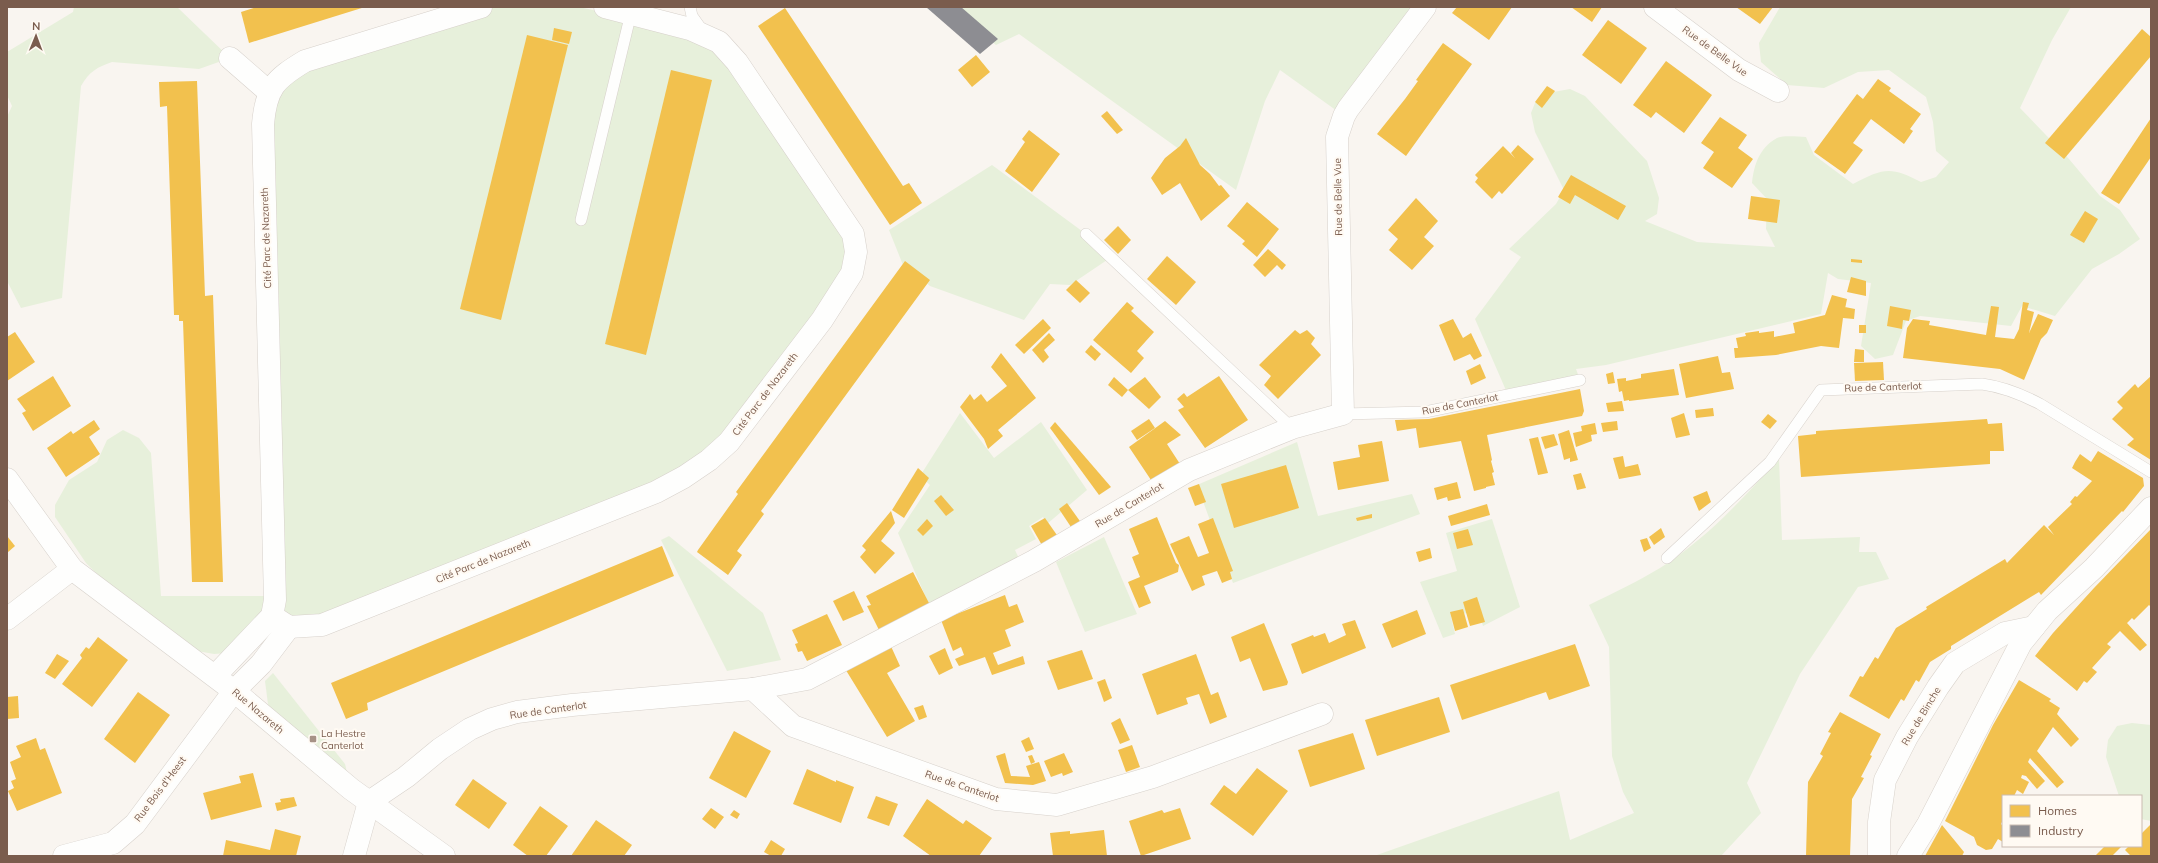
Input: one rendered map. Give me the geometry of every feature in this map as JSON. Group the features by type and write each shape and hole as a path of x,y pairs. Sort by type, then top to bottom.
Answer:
{"street":[{"name":"Cité Parc de Nazareth","path":"234,691 261,664 281,622 276,600 276,555 262,124 264,104 269,92 283,74 305,61 481,7"},
{"name":"Cité Parc de Nazareth","path":"281,622 322,625 661,490 684,477 709,460 729,442 822,320 852,273 856,252 853,234 737,62 719,42 690,29 605,7"},
{"name":"Rue de Belle Vue","path":"1343,414 1337,137 1348,109 1425,7"},
{"name":"Rue de Belle Vue","path":"1655,7 1739,70 1778,91"},
{"path":"230,58 269,92"},
{"name":"Rue de Canterlot","path":"368,802 406,777 440,749 470,729 492,719 518,712 572,705 753,689 807,679 1034,561 1189,470 1292,428 1343,414"},
{"name":"Rue Nazareth","path":"7,480 72,568 234,691 368,802 444,856"},
{"path":"1908,856 1928,824 2021,643 2047,611 2094,568 2151,508"},
{"path":"7,619 72,568"},
{"path":"215,676 281,622"},
{"name":"Rue de Binche","path":"1879,856 1879,822 1885,780 1907,737 1938,687 1956,663 2005,633 2034,627"},
{"name":"Rue de Canterlot","path":"753,689 793,726 996,799 1057,805 1153,777 1322,714"},
{"name":"Rue Bois d'Heest","path":"64,856 113,843 135,824 234,691"},
{"path":"354,856 368,802"}],"lane":[{"path":"690,7 692,16 706,36"},
{"path":"581,220 630,13"},
{"path":"1086,234 1292,428"},
{"name":"Rue de Canterlot","path":"1343,414 1425,412 1580,380"},
{"name":"Rue de Canterlot","path":"1667,558 1770,462 1821,390 1982,384 1999,387 2035,402 2151,472"}],"green space":[{"path":"74,7 177,7 230,58 199,69 112,62 98,68 87,77 81,86 62,298 21,308 7,281 7,117 12,106 7,95 7,52 73,12"},
{"path":"486,7 579,7 705,34 858,250 710,461 284,636 265,90 274,80"},
{"path":"952,7 1425,7 1344,116 1280,70 1265,101 1236,190 1019,34 996,45"},
{"path":"1780,7 2071,7 2052,40 2020,108 2069,159 2100,196 2120,210 2140,239 2119,254 2092,269 2055,316 2022,306 2011,326 1920,316 1906,321 1893,355 1875,359 1861,346 1871,283 1838,279 1828,273 1821,314 1606,365 1576,369 1580,380 1508,395 1475,319 1521,257 1509,249 1556,204 1564,190 1535,132 1531,113 1535,103 1548,93 1570,89 1585,96 1647,161 1659,198 1657,214 1645,221 1697,242 1775,247 1766,229 1767,199 1752,183 1758,158 1771,142 1780,137 1806,137 1814,155 1853,184 1872,175 1887,171 1902,173 1921,182 1936,177 1949,162 1936,151 1933,122 1926,97 1889,70 1858,72 1824,88 1787,85 1761,62 1759,43"},
{"path":"992,165 1086,234 1110,258 1070,285 1050,284 1024,320 930,286 903,265 889,230"},
{"path":"960,413 994,458 1041,422 1087,490 1047,524 1043,517 1029,526 1036,539 1015,550 1023,567 933,614 898,533 930,485 920,476"},
{"path":"123,430 139,438 151,453 161,596 265,596 264,616 227,653 214,654 197,651 101,578 86,563 55,517 55,505 69,480 97,462 107,440"},
{"path":"1297,442 1318,516 1412,494 1420,514 1233,583 1197,485"},
{"path":"1779,458 1782,540 1860,537 1859,552 1876,552 1889,579 1858,587 1800,674 1747,783 1761,813 1721,856 1374,856 1559,791 1570,840 1634,813 1623,792 1612,756 1609,647 1589,605 1660,568 1693,545 1738,503"},
{"path":"1492,519 1520,607 1483,626 1478,610 1451,617 1455,634 1443,638 1420,582 1457,571 1446,533"},
{"path":"669,536 763,613 781,660 727,671 661,540"},
{"path":"1104,537 1137,614 1085,632 1056,562"},
{"path":"273,673 345,764 351,789 269,712 265,681"},
{"path":"2132,723 2151,725 2151,821 2142,819 2142,795 2119,795 2106,757 2108,740 2117,726"}],"building: Homes":[{"path":"257,7 365,7 249,43 241,12"},
{"path":"1457,7 1512,7 1489,40 1452,13"},
{"path":"1571,7 1602,7 1592,22"},
{"path":"1736,7 1773,7 1760,24"},
{"path":"785,8 903,186 909,183 922,203 890,225 758,26"},
{"path":"1608,20 1647,48 1621,84 1582,55"},
{"path":"554,28 572,32 569,44 552,40"},
{"path":"2142,29 2151,37 2151,56 2064,159 2045,143"},
{"path":"527,35 568,45 501,320 460,309"},
{"path":"1443,43 1472,64 1406,156 1377,134 1405,99 1418,81 1416,80"},
{"path":"976,55 990,72 972,87 958,70"},
{"path":"1666,61 1712,95 1684,133 1656,112 1651,118 1633,105"},
{"path":"671,70 712,80 646,355 605,344"},
{"path":"1878,79 1891,88 1889,91 1921,114 1910,129 1913,131 1904,144 1871,119 1853,143 1863,150 1845,174 1814,152 1857,94 1863,99"},
{"path":"197,81 205,296 213,295 223,582 192,582 183,321 179,321 179,315 174,315 167,106 160,107 159,82"},
{"path":"1547,86 1555,91 1542,108 1535,102"},
{"path":"1107,111 1123,130 1117,134 1101,116"},
{"path":"1720,117 1747,135 1738,148 1753,159 1732,188 1703,168 1714,152 1701,143"},
{"path":"2151,118 2151,157 2119,204 2101,193"},
{"path":"1029,130 1060,154 1032,192 1005,171 1025,142 1022,139"},
{"path":"1186,138 1200,165 1230,196 1201,221 1180,183 1162,195 1151,178 1165,158 1180,146"},
{"path":"1518,145 1534,159 1502,194 1499,191 1492,199 1475,182 1478,178 1475,175 1503,146 1515,158 1511,153"},
{"path":"1571,175 1626,206 1618,220 1575,195 1570,204 1558,197"},
{"path":"1751,196 1780,200 1777,223 1748,219"},
{"path":"1416,198 1438,221 1424,237 1434,246 1412,270 1389,250 1398,239 1388,230"},
{"path":"1247,202 1279,229 1257,257 1242,244 1245,241 1227,226"},
{"path":"2085,211 2098,219 2084,243 2070,235"},
{"path":"1118,226 1131,240 1118,254 1104,240"},
{"path":"1268,249 1286,265 1282,270 1277,265 1265,277 1253,265"},
{"path":"1167,256 1196,282 1176,305 1147,279"},
{"path":"1851,259 1862,260 1862,263 1851,262"},
{"path":"905,261 930,280 761,511 764,514 737,551 742,555 728,575 697,552 698,550 738,494 736,492"},
{"path":"1851,277 1866,281 1866,296 1847,292"},
{"path":"1076,280 1090,293 1080,303 1066,290"},
{"path":"1832,295 1847,299 1845,307 1855,309 1854,319 1843,318 1839,348 1821,346 1776,355 1735,358 1734,348 1738,348 1736,338 1746,336 1745,333 1759,331 1759,333 1774,331 1774,337 1795,333 1793,323 1825,315"},
{"path":"1127,302 1134,308 1131,311 1154,332 1137,351 1144,358 1131,373 1093,340"},
{"path":"2023,302 2029,303 2027,310 2034,312 2029,333 2038,314 2053,320 2047,333 2041,339 2024,380 2000,369 1903,358 1907,328 1913,319 1930,321 1929,325 1986,335 1991,306 1999,307 1995,337 2014,339 2019,329"},
{"path":"1890,306 1911,310 1909,321 1903,320 1902,329 1887,326"},
{"path":"1043,319 1051,328 1024,354 1015,345"},
{"path":"1453,319 1463,338 1471,333 1482,356 1474,360 1470,354 1454,361 1439,325"},
{"path":"1859,325 1866,325 1866,333 1859,333"},
{"path":"1295,330 1300,334 1307,330 1315,338 1311,344 1321,355 1278,399 1264,385 1271,376 1259,365"},
{"path":"15,332 35,362 7,381 7,337"},
{"path":"1049,333 1055,340 1044,350 1049,357 1043,363 1032,350"},
{"path":"1091,345 1101,354 1095,361 1085,352"},
{"path":"1855,349 1864,350 1864,362 1854,362"},
{"path":"1001,353 1036,398 998,430 1003,436 988,449 984,439 960,407 970,394 974,400 981,394 987,402 1007,386 991,367"},
{"path":"1718,356 1722,373 1730,372 1734,389 1686,398 1679,364"},
{"path":"1883,362 1884,380 1855,381 1854,363"},
{"path":"1480,364 1486,378 1471,385 1466,371"},
{"path":"1674,369 1679,395 1624,401 1622,391 1619,392 1617,379 1626,378 1626,381 1641,378 1641,374"},
{"path":"1613,372 1615,383 1608,384 1606,374"},
{"path":"53,376 71,406 33,431 22,413 26,411 17,399"},
{"path":"1219,376 1248,420 1205,448 1178,410 1184,407 1177,399 1184,393 1187,397"},
{"path":"2151,376 2151,460 2127,445 2134,439 2112,419 2123,408 2117,402 2135,384 2138,388"},
{"path":"1114,377 1128,390 1122,397 1108,385"},
{"path":"1145,377 1161,397 1149,409 1128,390"},
{"path":"1580,389 1584,411 1582,416 1487,435 1495,485 1474,491 1461,441 1419,448 1416,428 1397,431 1395,420 1429,419"},
{"path":"1622,401 1624,411 1608,412 1606,403"},
{"path":"1713,408 1714,416 1696,418 1695,410"},
{"path":"1684,413 1690,435 1676,438 1671,418"},
{"path":"1768,414 1777,421 1770,429 1761,422"},
{"path":"1149,419 1155,428 1137,440 1131,431"},
{"path":"1987,419 1988,424 2002,423 2004,451 1990,451 1990,464 1801,477 1798,436 1816,434 1816,431"},
{"path":"94,420 100,429 89,437 100,454 66,477 47,448 71,431 73,434"},
{"path":"1165,421 1181,435 1167,444 1180,464 1153,483 1129,447"},
{"path":"1617,421 1618,430 1603,432 1601,423"},
{"path":"1055,422 1111,487 1099,495 1050,428"},
{"path":"1595,423 1597,434 1591,435 1592,441 1576,447 1573,433 1582,431 1581,426"},
{"path":"1569,430 1578,460 1570,462 1570,458 1564,460 1558,434"},
{"path":"1554,434 1558,445 1545,449 1541,437"},
{"path":"1538,437 1548,473 1538,475 1529,439"},
{"path":"1382,441 1389,481 1338,490 1333,462 1360,457 1358,445"},
{"path":"2098,451 2143,478 2144,486 2123,512 2122,511 2041,595 2039,592 1951,646 1951,649 1930,662 1919,682 1916,680 1904,701 1901,699 1889,719 1849,696 1860,676 1863,677 1875,657 1878,659 1896,628 1927,609 1926,607 2005,559 2007,563 2044,525 2054,535 2048,527 2072,504 2070,502 2075,496 2077,497 2092,481 2072,468 2075,462 2080,454 2091,462"},
{"path":"1623,456 1625,467 1638,464 1641,475 1619,479 1613,458"},
{"path":"1286,465 1299,508 1234,528 1221,484"},
{"path":"918,468 929,478 904,518 892,510"},
{"path":"1581,473 1586,488 1577,490 1573,475"},
{"path":"1457,482 1461,498 1448,501 1447,497 1437,500 1434,488"},
{"path":"1199,484 1206,502 1195,506 1188,488"},
{"path":"1707,491 1711,502 1699,511 1693,497"},
{"path":"941,495 954,510 946,516 934,501"},
{"path":"1067,503 1082,524 1073,530 1059,509"},
{"path":"1487,504 1490,515 1451,526 1448,516"},
{"path":"891,511 895,523 881,541 895,553 875,574 860,557 866,550 862,546"},
{"path":"1372,514 1372,518 1357,521 1356,518"},
{"path":"1157,517 1176,563 1179,565 1178,572 1144,586 1151,603 1139,608 1128,582 1140,577 1132,557 1139,554 1129,529"},
{"path":"1045,518 1059,538 1043,547 1031,526"},
{"path":"1213,518 1233,571 1230,572 1232,579 1222,583 1217,571 1202,576 1205,585 1192,591 1170,544 1189,536 1198,557 1209,553 1198,524"},
{"path":"927,519 933,526 923,536 917,530"},
{"path":"1661,528 1665,537 1654,545 1649,537"},
{"path":"1468,529 1473,545 1457,549 1453,533"},
{"path":"2151,529 2151,607 2149,605 2134,620 2132,618 2127,623 2147,645 2140,651 2120,631 2107,644 2111,647 2092,668 2097,672 2087,683 2084,681 2077,691 2035,656 2053,633 2094,588"},
{"path":"7,536 15,546 7,553"},
{"path":"1647,538 1651,548 1644,552 1640,540"},
{"path":"662,546 674,576 367,703 368,710 346,719 331,683"},
{"path":"1430,548 1432,558 1419,562 1416,552"},
{"path":"913,572 930,605 879,630 867,606 871,605 866,596"},
{"path":"854,591 864,612 843,621 833,601"},
{"path":"1005,595 1009,607 1017,604 1024,622 1005,630 1011,646 993,653 998,665 1023,656 1025,664 992,675 985,657 959,666 955,659 964,655 961,647 953,651 941,620"},
{"path":"1477,597 1485,622 1470,626 1463,602"},
{"path":"1463,609 1468,627 1455,631 1450,612"},
{"path":"1417,610 1426,634 1392,648 1382,624"},
{"path":"827,614 842,645 807,661 802,651 798,652 795,644 798,643 792,630"},
{"path":"1355,620 1366,648 1302,674 1291,644 1313,635 1314,637 1325,633 1329,643 1346,635 1342,624"},
{"path":"1264,623 1288,682 1287,685 1263,691 1250,658 1240,662 1231,637"},
{"path":"98,637 128,660 92,707 62,684 82,658 80,655 86,647 89,649"},
{"path":"889,642 900,666 887,673 915,721 887,737 844,667"},
{"path":"1575,644 1590,686 1549,700 1546,692 1462,720 1450,685"},
{"path":"945,648 953,668 939,675 929,656"},
{"path":"1082,650 1093,679 1058,690 1047,661"},
{"path":"57,654 69,661 55,679 45,673"},
{"path":"1196,654 1211,695 1218,692 1227,717 1210,724 1199,694 1186,698 1188,704 1157,715 1142,674"},
{"path":"1105,679 1112,698 1104,702 1097,682"},
{"path":"2019,680 2051,699 2049,701 2060,708 2057,714 2079,739 2071,747 2053,727 2037,751 2064,782 2057,788 2030,758 2028,762 2045,781 2037,789 2026,776 2022,775 2021,778 2029,782 2023,794 2017,790 2014,795 2002,795 2002,841 1998,839 1992,849 1986,850 1977,845 1974,837 1945,821 1993,725"},
{"path":"138,692 170,715 135,763 104,739"},
{"path":"18,696 19,718 7,719 7,697"},
{"path":"1439,697 1450,732 1377,756 1365,720"},
{"path":"923,705 927,717 919,720 914,708"},
{"path":"1840,712 1881,734 1861,777 1864,778 1852,799 1850,856 1806,856 1808,782 1823,756 1820,754 1831,733 1828,732"},
{"path":"1120,718 1130,740 1120,744 1111,723"},
{"path":"734,731 771,751 746,798 709,778"},
{"path":"1353,733 1365,769 1310,787 1298,750"},
{"path":"1029,737 1034,749 1026,752 1021,741"},
{"path":"36,738 40,750 45,748 62,793 17,811 8,791 14,788 11,781 16,779 10,762 21,757 16,746"},
{"path":"1132,745 1140,767 1126,772 1118,750"},
{"path":"1005,753 1011,776 1030,777 1026,766 1039,762 1046,781 1033,785 1005,783 996,756"},
{"path":"1064,753 1073,772 1063,776 1062,773 1051,777 1044,761"},
{"path":"1032,755 1035,762 1031,764 1028,756"},
{"path":"1257,768 1288,791 1253,836 1210,804 1224,785 1236,794"},
{"path":"807,769 836,782 836,780 854,787 841,823 793,804"},
{"path":"253,773 262,807 211,820 203,793 241,783 239,776"},
{"path":"473,779 507,803 489,829 455,805"},
{"path":"876,796 898,804 889,826 867,818"},
{"path":"294,797 297,806 277,811 275,803 281,802 280,799"},
{"path":"927,799 963,824 966,820 992,838 979,856 931,856 903,836"},
{"path":"540,806 568,826 546,856 528,856 513,845"},
{"path":"711,808 724,817 715,829 702,819"},
{"path":"1180,808 1191,839 1141,856 1129,821 1162,810 1164,813"},
{"path":"734,810 740,814 737,819 730,815"},
{"path":"596,820 632,845 624,856 571,856"},
{"path":"2151,824 2151,856 2131,856 2125,850 2128,847 2142,847 2142,833"},
{"path":"1942,825 1964,852 1962,856 1925,856"},
{"path":"275,829 301,836 296,856 223,856 226,840 270,850"},
{"path":"1104,830 1107,856 1053,856 1050,833 1070,831 1070,834"},
{"path":"771,840 785,849 781,856 771,856 764,852"},
{"path":"2104,847 2121,847 2112,856 2095,856"}],"building: Industry":[{"path":"926,7 961,7 998,39 980,54"}],"place":[{"name":"La Hestre Canterlot","path":"313,739"}]}
